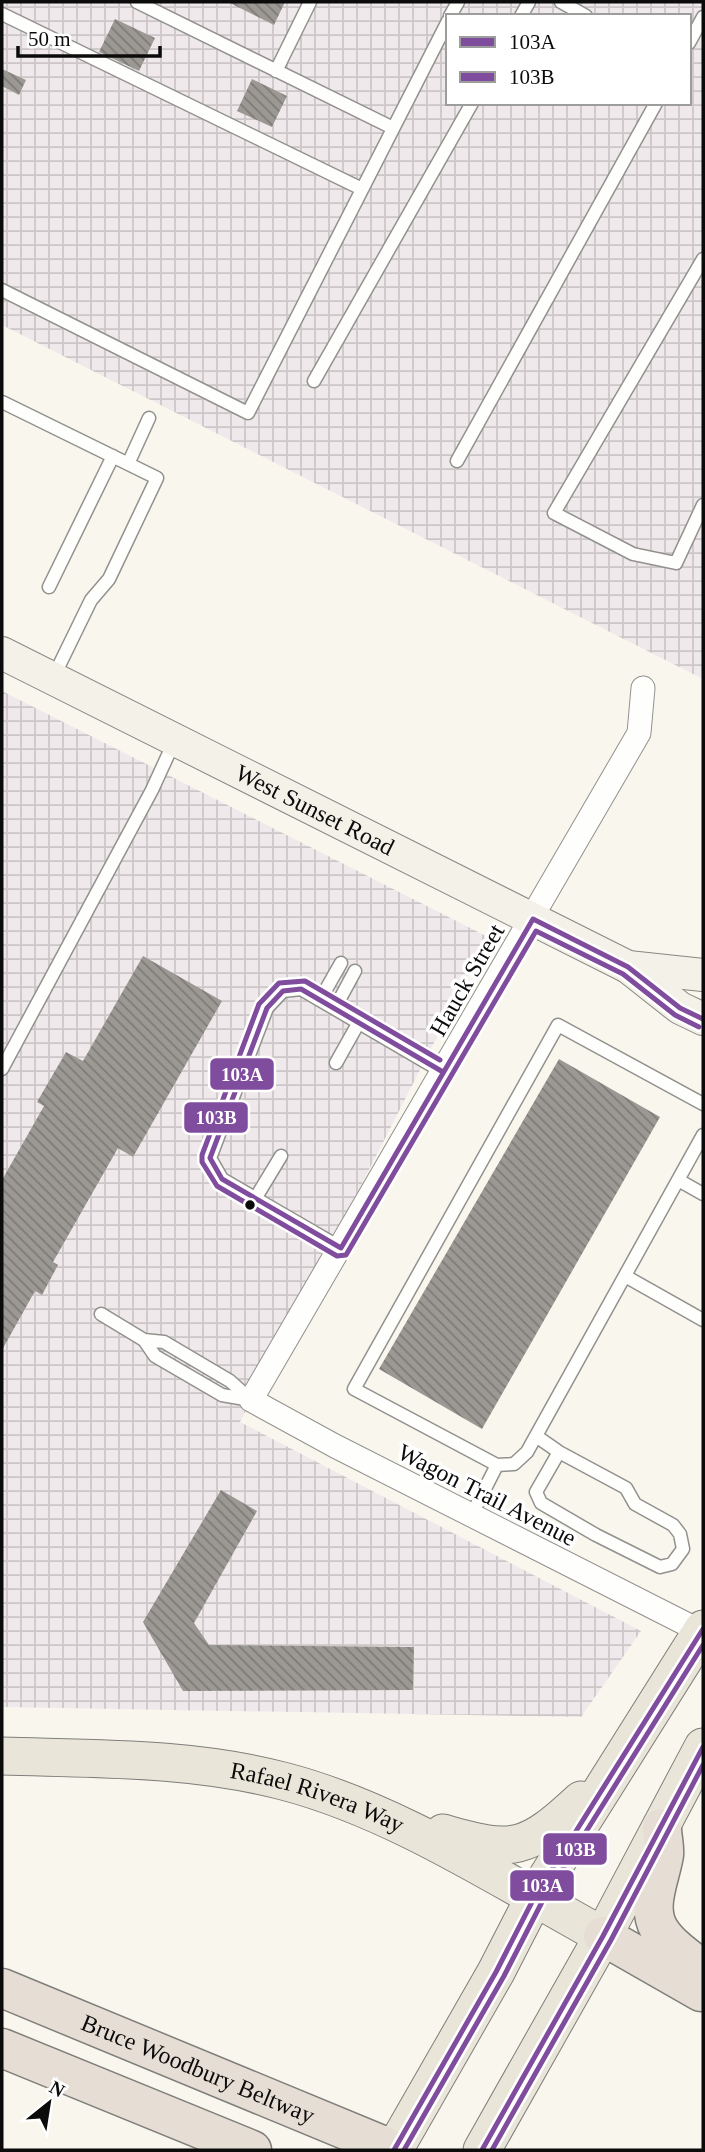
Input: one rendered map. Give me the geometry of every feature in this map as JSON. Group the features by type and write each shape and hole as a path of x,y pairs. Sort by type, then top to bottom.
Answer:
{"highway":[{"path":"662,1828 664,1854 655,1894 656,1920 665,1938 703,1970"},
{"path":"603,1936 703,1993"},
{"name":"Bruce Woodbury Beltway","path":"2,1988 394,2150"},
{"path":"2,2048 252,2150"}],"main road":[{"name":"West Sunset Road","path":"2,653 628,967 680,1008 703,1019"},
{"name":"West Sunset Road","path":"628,967 703,975"},
{"path":"394,2150 496,1972 534,1898 703,1630"},
{"path":"482,2150 603,1936 703,1747"},
{"name":"Rafael Rivera Way","path":"2,1756 190,1763 281,1780 384,1816 603,1936"},
{"path":"384,1816 487,1845 517,1844 551,1829 618,1765"}],"street":[{"name":"Hauck Street","path":"251,1400 639,733 643,688"},
{"name":"Wagon Trail Avenue","path":"251,1400 335,1447 703,1630"}],"lane":[{"path":"137,2 393,128"},
{"path":"276,71 310,2"},
{"path":"561,2 582,14"},
{"path":"2,14 362,189"},
{"path":"691,39 703,17"},
{"path":"2,290 248,414 446,25"},
{"path":"314,382 471,105"},
{"path":"457,461 655,105"},
{"path":"703,259 554,513 633,554 676,563 703,505"},
{"path":"2,402 157,478 110,579 91,600 52,679"},
{"path":"128,464 149,418"},
{"path":"49,587 113,456"},
{"path":"2,1069 7,1047 152,790 175,741"},
{"path":"320,1000 341,963"},
{"path":"335,1008 355,971"},
{"path":"341,1248 222,1179 210,1158 267,1008 283,991 301,989 443,1072"},
{"path":"336,1063 359,1022"},
{"path":"703,1104 558,1026 354,1389 497,1465 514,1464 527,1452 680,1181 703,1135"},
{"path":"255,1199 281,1156"},
{"path":"680,1181 703,1194"},
{"path":"625,1276 703,1320"},
{"path":"101,1314 144,1340 164,1342 230,1381 251,1400"},
{"path":"536,1436 559,1452 626,1488 635,1504 673,1525 680,1534 683,1549 672,1564 660,1567 596,1535 541,1503 536,1492 559,1452"},
{"path":"471,1516 497,1465"}],"shaded area":[{"path":"2,2 703,2 703,679 2,325"},
{"path":"2,691 488,937 240,1422 641,1631 581,1717 2,1707"}],"building":[{"path":"228,2 285,2 274,25"},
{"path":"115,19 155,38 139,71 99,52"},
{"path":"2,69 26,80 19,95 2,86"},
{"path":"252,79 287,96 272,127 237,111"},
{"path":"143,956 222,1001 133,1157 118,1148 53,1262 58,1265 42,1295 35,1291 2,1350 2,1180 44,1106 37,1102 66,1052 83,1061"},
{"path":"559,1059 660,1117 482,1429 379,1369"},
{"path":"221,1490 257,1511 194,1623 209,1645 414,1647 413,1690 183,1691 143,1622"}],"transit line":[{"name":"103A","path":"443,1072 301,989 283,991 267,1008 210,1158 222,1179 341,1248 533,919 628,967 680,1008 703,1019"},
{"name":"103B","path":"440,1060 305,981 279,983 259,1004 202,1155 202,1162 217,1186 337,1256 346,1255 536,931 623,974 675,1015 699,1027"},
{"name":"103A","path":"394,2150 496,1972 534,1898 703,1629"},
{"name":"103B","path":"404,2150 504,1976 542,1902 703,1645"},
{"name":"103A","path":"482,2150 603,1936 703,1747"},
{"name":"103B","path":"492,2150 611,1940 703,1765"}]}
